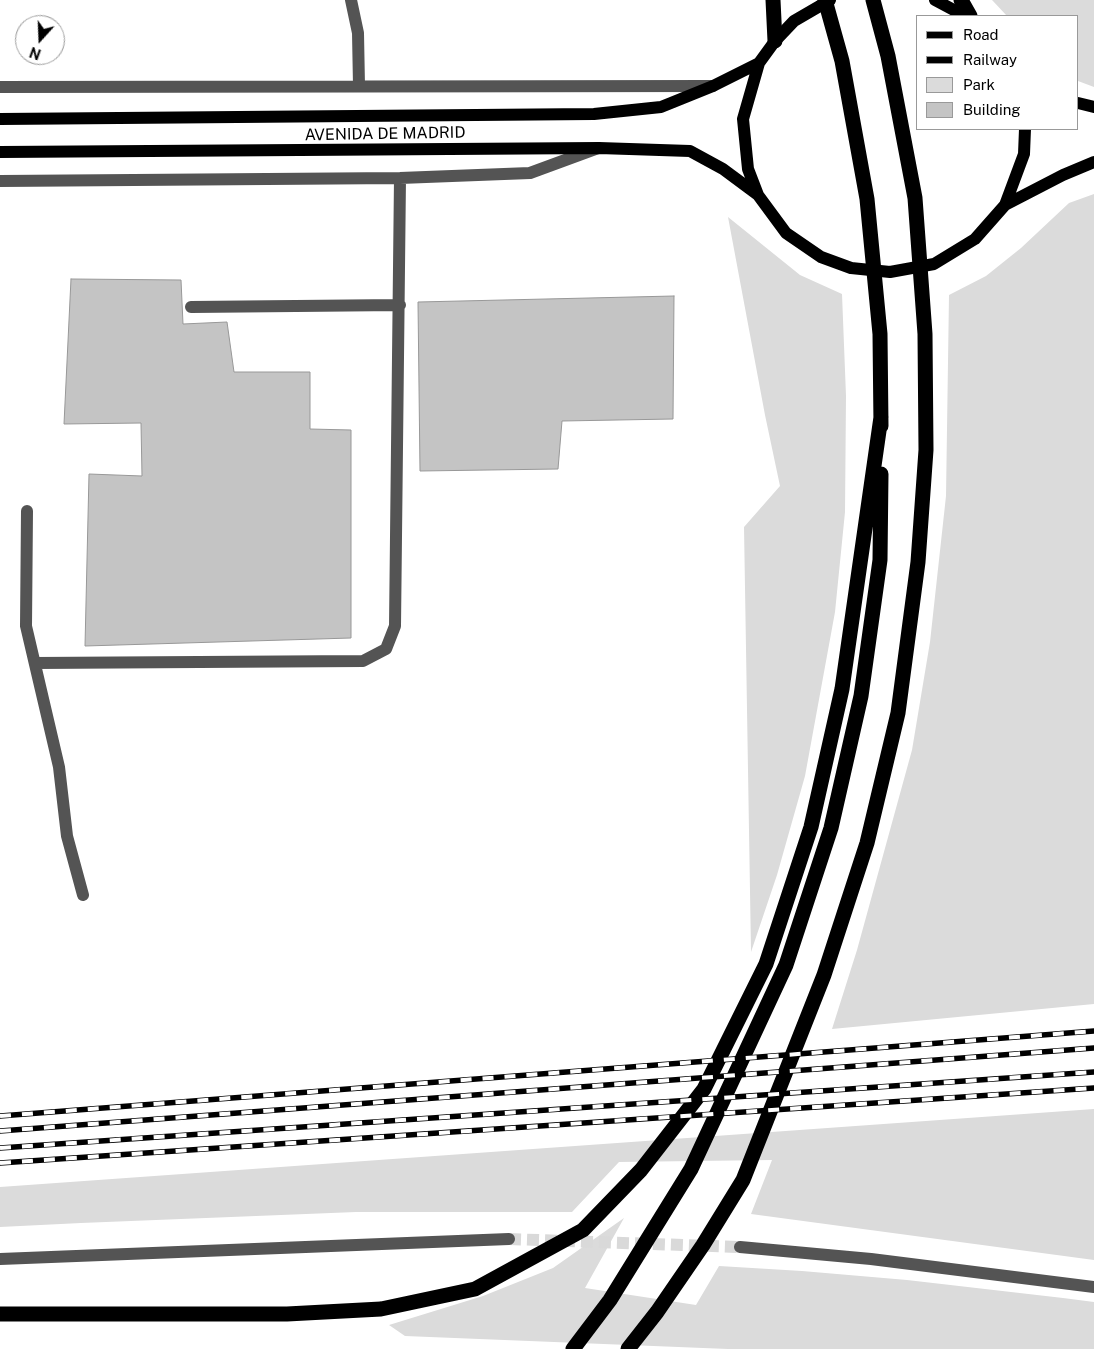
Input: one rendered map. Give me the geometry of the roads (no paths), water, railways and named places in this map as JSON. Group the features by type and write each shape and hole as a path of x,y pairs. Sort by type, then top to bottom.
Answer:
{"highway":[{"path":"773,0 775,41"},
{"path":"573,1349 610,1300 691,1169 786,965 830,828 861,696 880,560 880,334 867,199 842,61 825,0"},
{"path":"628,1349 657,1312 703,1245 743,1180 824,974 867,843 898,713 918,562 926,450 925,334 915,198 888,56 872,0"},
{"path":"961,0 969,15"},
{"path":"0,1314 287,1314 381,1309 475,1289 583,1230 641,1170 704,1089 766,964 811,827 842,689 881,417"}],"main road":[{"path":"830,0 794,21 775,41 759,64 743,119 748,168 758,195 786,233 821,257 851,268 890,272 934,264 976,239 1005,205 1024,154 1025,130"},
{"path":"935,0 963,15"},
{"name":"AVENIDA DE MADRID","path":"0,119 594,114 661,107 713,86 759,64"},
{"path":"1079,103 1094,107"},
{"name":"AVENIDA DE MADRID","path":"0,152 599,148 690,151 723,169 758,195"},
{"path":"1005,205 1094,162"}],"street":[{"path":"351,0 358,33 359,86"},
{"path":"0,87 713,86"},
{"path":"0,181 400,178 530,172 599,148"},
{"path":"34,663 363,661 386,649 395,626 400,178"},
{"path":"191,307 400,304"},
{"path":"27,511 26,626 60,767 67,836 83,895"},
{"path":"0,1259 509,1239"},
{"path":"740,1247 871,1259 1094,1286"}],"tunnel":[{"path":"509,1239 740,1247"}],"railway":[{"path":"0,1116 1094,1031"},
{"path":"0,1131 1094,1048"},
{"path":"0,1148 1094,1072"},
{"path":"0,1163 1094,1088"}]}
